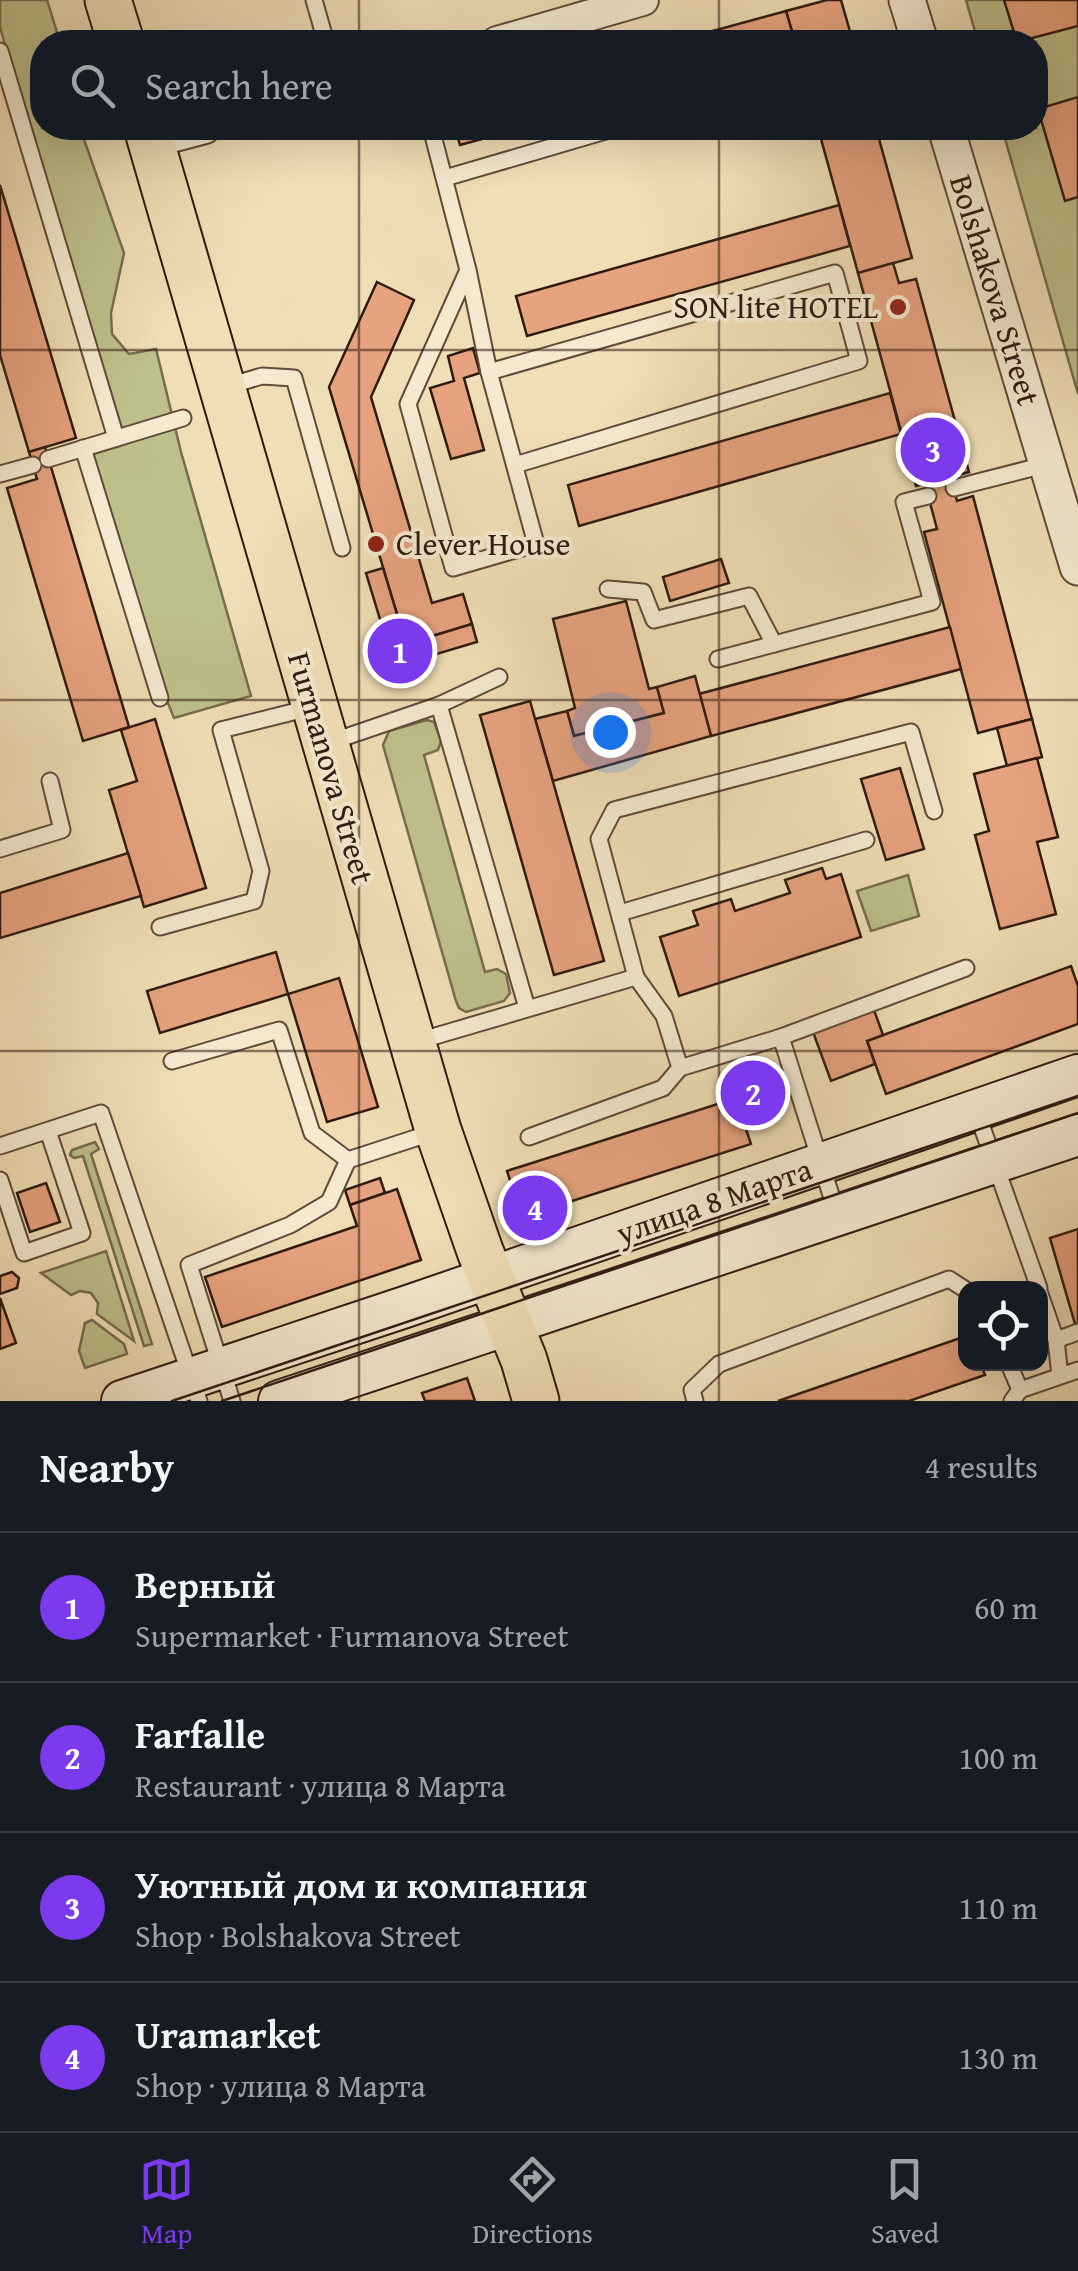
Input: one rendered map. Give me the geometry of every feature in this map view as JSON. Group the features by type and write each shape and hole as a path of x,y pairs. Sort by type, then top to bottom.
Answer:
{"main road":[{"path":"108,0 117,30"},
{"name":"Furmanova Street","path":"151,140 411,1043 438,1130 536,1401"},
{"name":"улица 8 Марта","path":"122,1401 211,1387 490,1277 1077,1078"},
{"name":"улица 8 Марта","path":"279,1401 1078,1135"}],"street":[{"path":"907,0 916,30"},
{"path":"537,30 631,2"},
{"name":"Bolshakova Street","path":"950,140 1078,567"}],"lane":[{"path":"314,0 323,30"},
{"path":"0,51 116,438"},
{"path":"434,140 468,270 490,372 536,544 454,568 408,404 468,270"},
{"path":"445,178 575,140"},
{"path":"490,372 836,273 859,362 514,465"},
{"path":"221,388 262,376 294,378 342,548"},
{"path":"0,474 184,418"},
{"path":"83,448 160,698"},
{"path":"954,488 1048,464"},
{"path":"718,660 932,602 904,502 928,496"},
{"path":"608,589 643,592 654,620 749,596 774,644"},
{"path":"160,927 254,901 261,871 221,730 318,725 439,705 500,677"},
{"path":"439,705 527,1008"},
{"path":"680,1068 664,1016 636,976 599,839 614,810 911,732 934,811"},
{"path":"0,849 62,830 50,781"},
{"path":"620,913 866,840"},
{"path":"529,1137 663,1088 680,1068 782,1037 966,968"},
{"path":"411,1043 636,976"},
{"path":"172,1061 279,1030 312,1133 348,1160"},
{"path":"782,1037 838,1214"},
{"path":"977,1111 1036,1281"},
{"path":"0,1146 101,1114 211,1387"},
{"path":"0,1180 24,1253 82,1233 48,1130"},
{"path":"211,1387 188,1265 290,1225 329,1202 348,1160 438,1130"},
{"path":"695,1401 692,1390 720,1364 948,1279 958,1285"},
{"path":"1048,1316 1056,1340 1060,1376"},
{"path":"1056,1340 1078,1332"},
{"path":"1011,1371 1016,1396 1078,1370"}],"green space":[{"path":"0,0 47,0 56,30 30,30 30,129 13,73 0,27"},
{"path":"966,0 1078,0 1078,394 1005,140 1048,140 1048,30 975,30"},
{"path":"33,140 84,140 124,253 111,313 112,334 129,354 156,349 181,452 251,696 174,718 93,454 120,446 121,426"},
{"path":"427,720 434,722 441,741 438,750 424,755 485,972 497,969 506,974 510,993 504,1001 466,1012 456,1001 383,745 389,731"},
{"path":"908,875 919,916 871,931 857,891"},
{"path":"95,1142 99,1149 91,1154 152,1344 144,1346 83,1156 70,1155 72,1150"},
{"path":"106,1251 134,1341 97,1314 98,1303 91,1293 80,1291 71,1295 41,1273"},
{"path":"92,1320 124,1344 127,1354 85,1368 79,1351 85,1323"}],"building":[{"path":"841,0 850,30 792,30 786,11"},
{"path":"1004,0 1078,0 1078,26 1048,34 1048,30 1013,30"},
{"path":"786,11 792,30 716,30"},
{"path":"1078,97 1078,197 1065,201 1047,140 1048,106"},
{"path":"821,140 879,140 912,258 858,273"},
{"path":"0,185 76,438 29,452 0,355"},
{"path":"839,205 850,246 527,336 516,296"},
{"path":"893,263 899,283 916,279 969,472 916,486 858,273"},
{"path":"377,282 414,300 371,397 432,603 463,594 472,624 406,644 329,387"},
{"path":"473,348 480,373 464,378 484,450 451,459 430,388 454,381 448,356"},
{"path":"890,393 901,434 579,526 568,485"},
{"path":"45,447 129,727 83,741 7,488 37,479 29,452"},
{"path":"951,477 957,501 973,496 1032,719 978,733 924,532 937,529 925,484"},
{"path":"721,559 729,583 670,601 663,577"},
{"path":"383,568 406,644 472,624 477,642 410,662 389,649 366,573"},
{"path":"626,601 649,689 657,687 664,713 574,736 567,711 575,708 553,619"},
{"path":"950,627 961,669 711,736 699,694"},
{"path":"695,676 711,736 553,781 535,719 567,711 574,736 664,713 657,687"},
{"path":"530,701 604,961 554,975 480,715"},
{"path":"155,719 206,888 144,907 109,790 137,781 121,730"},
{"path":"1032,719 1042,757 1007,766 997,728"},
{"path":"1037,758 1058,837 1037,842 1056,914 1000,929 975,835 989,831 974,774"},
{"path":"900,768 924,849 886,860 861,779"},
{"path":"128,853 141,896 0,938 0,893"},
{"path":"822,868 826,879 841,874 861,937 679,996 660,937 698,925 693,911 731,899 735,911 790,893 785,880"},
{"path":"276,952 288,994 160,1033 147,991"},
{"path":"1071,966 1078,986 1078,1024 886,1094 867,1041"},
{"path":"339,978 378,1107 327,1122 288,994"},
{"path":"874,1010 883,1035 867,1041 875,1064 831,1081 813,1032"},
{"path":"772,1062 784,1103 733,1119 720,1079"},
{"path":"727,1101 733,1119 742,1117 751,1144 522,1217 507,1171"},
{"path":"380,1178 385,1193 350,1205 345,1190"},
{"path":"46,1183 60,1222 30,1232 17,1193"},
{"path":"397,1189 421,1260 222,1327 205,1277 357,1226 350,1205"},
{"path":"1078,1229 1078,1323 1075,1324 1050,1238"},
{"path":"12,1272 19,1278 17,1288 0,1294 0,1276"},
{"path":"0,1298 16,1343 0,1349"},
{"path":"958,1339 958,1371 984,1371 985,1375 909,1401 778,1401"},
{"path":"467,1378 475,1401 425,1401 422,1393"}],"tram line":[{"path":"172,1401 1078,1096"},
{"path":"222,1401 1078,1113"}],"place":[{"name":"SON lite HOTEL","path":"898,307"},
{"name":"Уютный дом и компания","path":"933,450"},
{"name":"Clever House","path":"376,544"},
{"name":"Верный","path":"400,651"},
{"name":"Farfalle","path":"753,1093"},
{"name":"Uramarket","path":"535,1208"}]}
